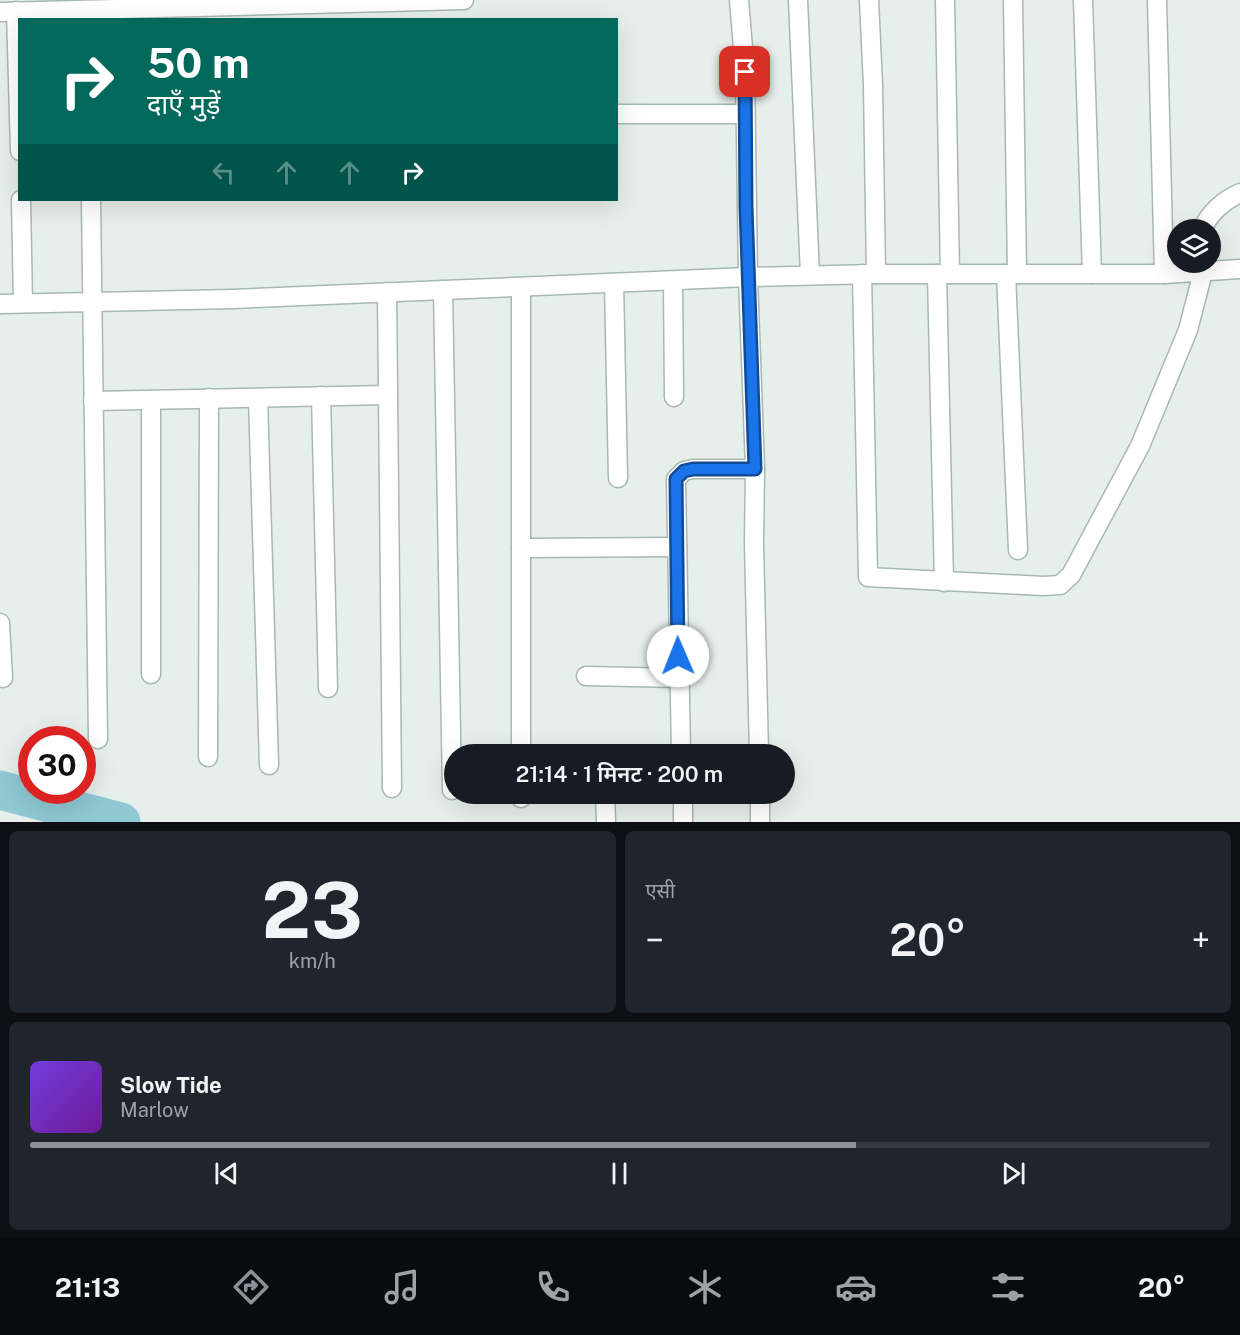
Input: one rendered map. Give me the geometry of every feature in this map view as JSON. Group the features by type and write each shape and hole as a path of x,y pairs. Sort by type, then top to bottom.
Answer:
{"street":[{"path":"18,128 8,11 464,0"},
{"path":"739,0 745,72 748,277 755,469 754,544 759,744"},
{"path":"798,0 810,275"},
{"path":"869,0 873,85 869,274 868,577 1043,586 1066,582 1140,446 1188,330 1202,273"},
{"path":"944,582 945,0"},
{"path":"1013,0 1011,274 1018,550"},
{"path":"1083,0 1092,274"},
{"path":"1158,0 1164,274"},
{"path":"618,114 744,114"},
{"path":"1211,219 1225,201 1240,193"},
{"path":"21,201 23,303"},
{"path":"91,201 98,739"},
{"path":"1221,268 1240,269"},
{"path":"0,304 233,299 810,275 1170,273"},
{"path":"673,281 674,397"},
{"path":"614,284 618,478"},
{"path":"521,287 521,744"},
{"path":"443,290 451,744"},
{"path":"387,292 392,788"},
{"path":"93,401 388,395"},
{"path":"321,396 328,688"},
{"path":"208,758 209,398"},
{"path":"258,398 269,765"},
{"path":"151,400 151,674"},
{"path":"681,744 676,479 679,475 693,469 755,469"},
{"path":"521,548 676,547"},
{"path":"0,623 3,678"},
{"path":"586,676 679,678"},
{"path":"605,804 606,822"},
{"path":"683,804 683,822"},
{"path":"760,804 760,822"}],"waterway":[{"path":"0,790 121,822"}],"route":[{"path":"678,656 676,479 684,471 693,469 755,469 746,207 745,72"}]}
